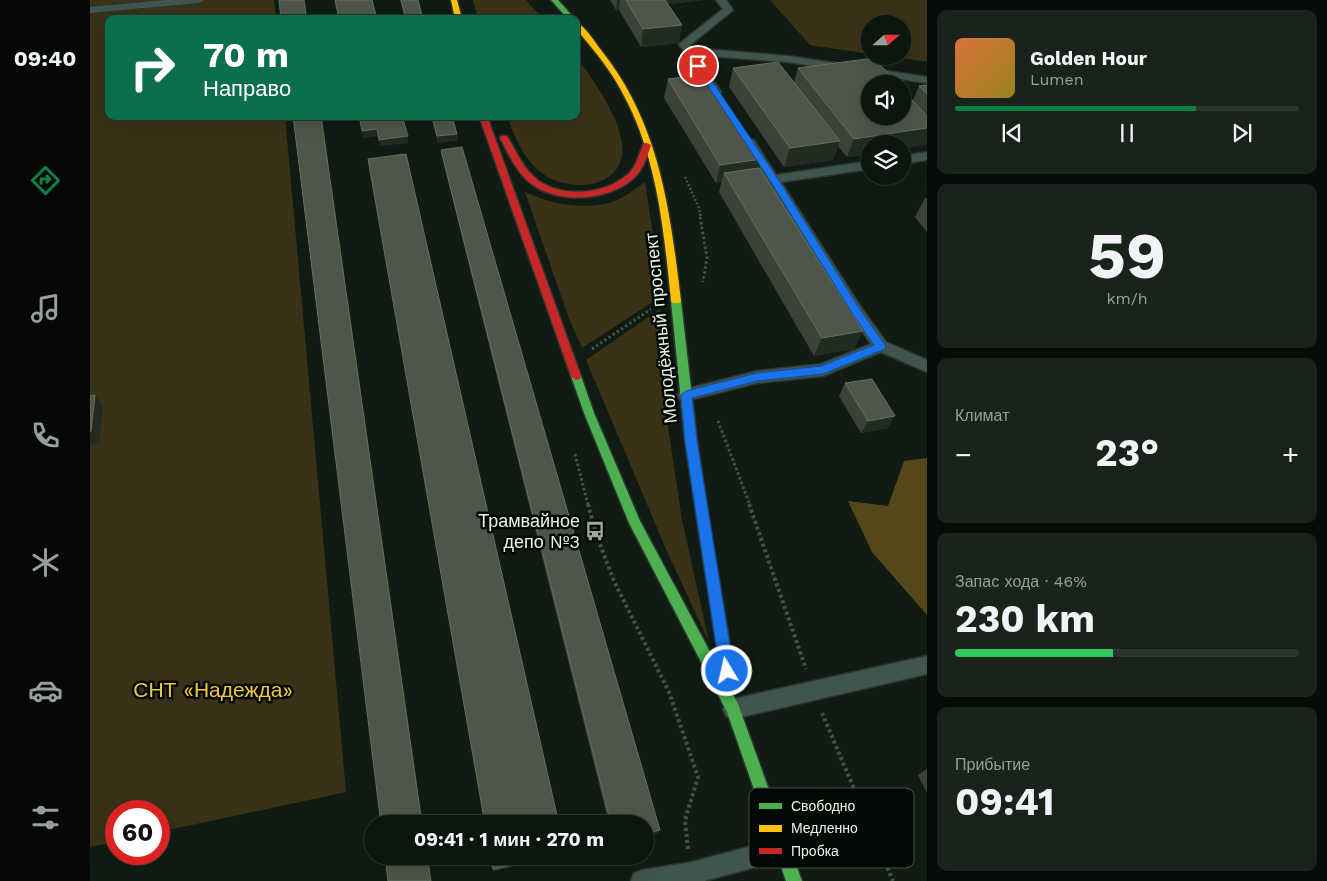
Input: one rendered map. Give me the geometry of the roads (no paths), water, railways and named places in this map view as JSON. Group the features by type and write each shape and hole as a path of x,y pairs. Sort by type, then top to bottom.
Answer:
{"main road":[{"path":"454,0 458,15"},
{"path":"554,0 568,15"},
{"name":"Молодёжный проспект","path":"580,28 596,46 620,82 639,118 660,182 668,228 691,441 733,709"},
{"name":"Молодёжный проспект","path":"484,120 588,413 635,523 733,709 761,788"},
{"path":"485,120 505,139 519,168 536,184 557,192 587,194 601,192 620,185 633,174 647,145"},
{"name":"Молодёжный проспект","path":"789,868 794,881"}],"lane":[{"path":"90,10 199,0"},
{"path":"720,0 728,10 684,44 724,105"},
{"path":"689,51 788,59 927,80"},
{"path":"741,130 855,310 881,346 927,366"},
{"path":"911,159 927,156"},
{"path":"773,179 861,166"},
{"path":"686,395 757,377 823,370 881,346"},
{"path":"733,709 927,664"},
{"path":"642,881 692,873 749,858"}],"place":[{"name":"Трамвайное депо №3","path":"595,531"}],"park label":[{"name":"СНТ «Надежда»","path":"213,690"}]}
